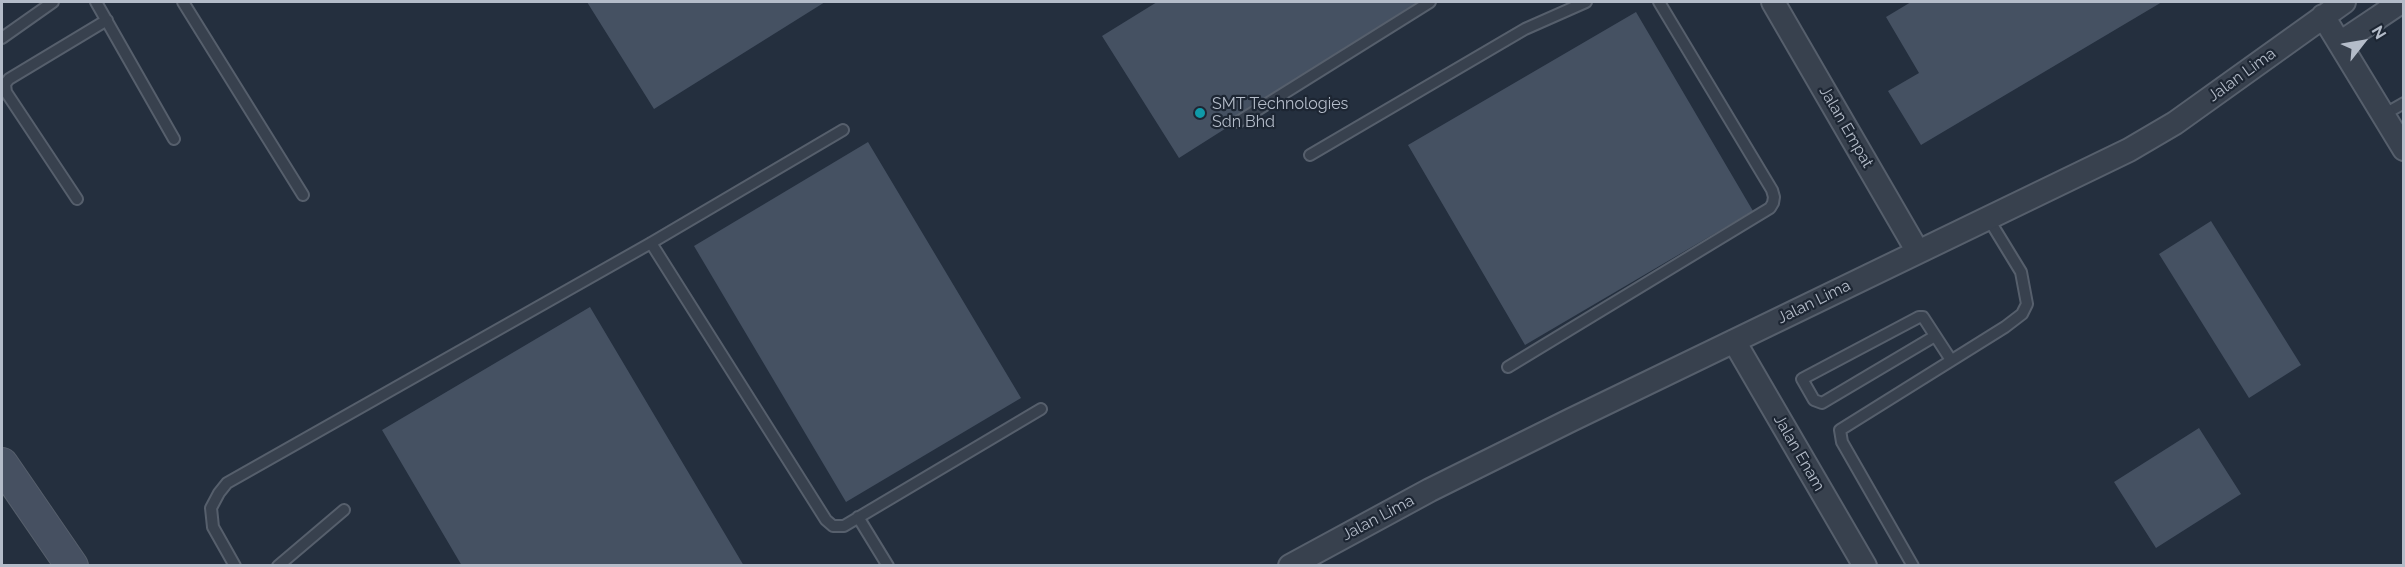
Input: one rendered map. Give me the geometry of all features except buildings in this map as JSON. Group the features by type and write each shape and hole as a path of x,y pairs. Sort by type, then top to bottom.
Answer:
{"main road":[{"path":"2,464 72,566"},
{"path":"40,521 65,566"}],"street":[{"name":"Jalan Empat","path":"1773,2 1918,252"},
{"name":"Jalan Lima","path":"1290,566 1440,485 2129,150 2175,123 2344,2"},
{"path":"2340,43 2400,2"},
{"path":"2323,16 2403,149"},
{"name":"Jalan Enam","path":"1734,341 1865,566"}],"lane":[{"path":"2,38 53,2"},
{"path":"96,2 174,139"},
{"path":"183,2 303,195"},
{"path":"1238,122 1430,2"},
{"path":"1310,155 1525,29 1586,2"},
{"path":"1508,367 1770,208 1773,202 1772,190 1659,2"},
{"path":"77,199 6,92 5,84 9,79 107,20"},
{"path":"2383,115 2403,102"},
{"path":"235,566 213,527 211,508 228,483 651,243 843,130"},
{"path":"1913,566 1842,442 1840,430 2005,327 2022,314 2027,304 2021,273 1988,218"},
{"path":"651,243 826,520 833,526 844,526 1041,409"},
{"path":"1935,336 1822,404 1815,402 1802,379 1916,317 1923,317 1951,360"},
{"path":"278,566 344,510"},
{"path":"858,517 888,566"}],"place":[{"name":"SMT Technologies Sdn Bhd","path":"1200,113"}]}
